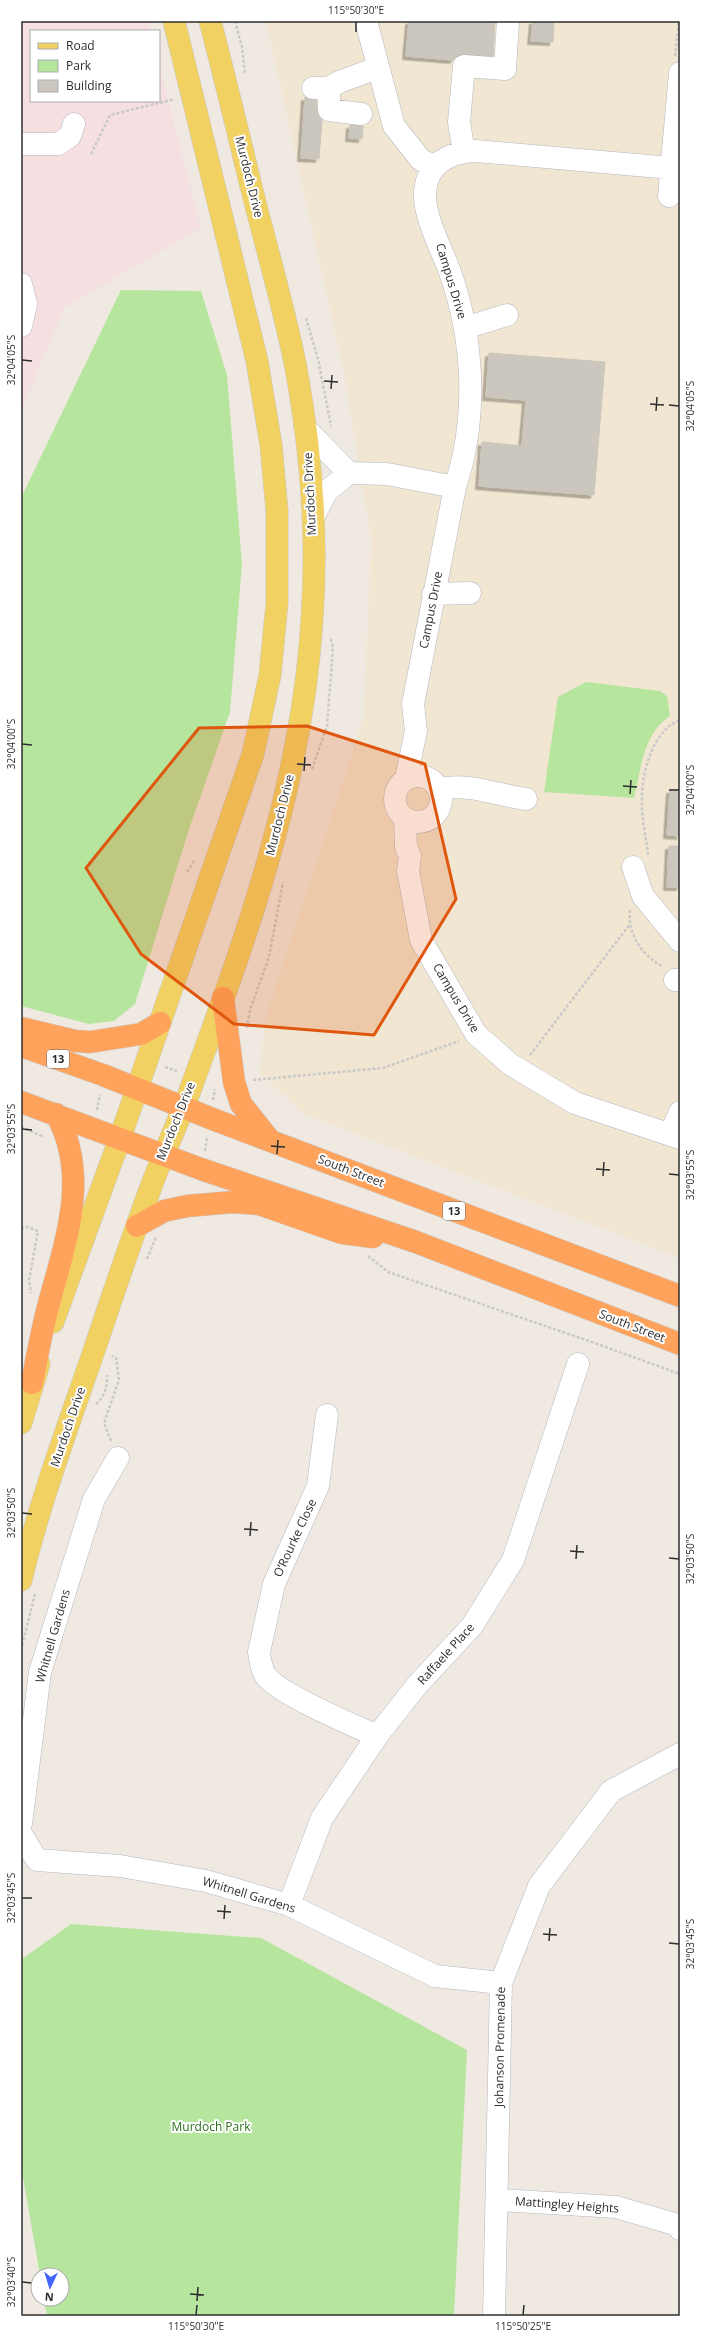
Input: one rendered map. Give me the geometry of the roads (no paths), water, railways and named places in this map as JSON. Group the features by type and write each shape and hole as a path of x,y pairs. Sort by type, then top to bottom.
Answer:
{"highway":[{"path":"223,998 234,1082 241,1104 269,1140"},
{"path":"21,1028 75,1041 90,1042 141,1034 160,1023"},
{"name":"South Street","path":"21,1046 103,1075 269,1140 680,1296"},
{"name":"South Street","path":"21,1102 163,1154 416,1242 680,1344"},
{"path":"32,1383 42,1332 69,1226 74,1192 72,1161 66,1132 56,1114"},
{"path":"137,1226 164,1211 187,1206 234,1202 258,1204 342,1233 416,1242"}],"main road":[{"path":"21,1423 32,1383 50,1330 120,1138 136,1088 253,754 270,675 277,603 277,511 271,445 257,361 174,21"},
{"name":"Murdoch Drive","path":"21,1580 44,1496 137,1226 163,1154 184,1107 223,998 270,858 293,766 307,679 313,616 313,518 305,428 295,367 282,308 210,21"}],"street":[{"path":"366,21 377,68 394,126 421,160 434,166 451,155 463,152 476,152 671,168"},
{"path":"462,141 459,122 464,66 505,69 508,21"},
{"path":"361,114 329,110 321,88 377,68"},
{"path":"669,196 680,73"},
{"path":"23,143 58,144 65,141 74,131 74,124"},
{"name":"Campus Drive","path":"406,779 416,731 413,704 455,486 464,459 468,422 470,364 465,328 459,300 425,202 425,191 434,166"},
{"path":"21,284 26,304 22,318"},
{"path":"465,328 507,315"},
{"path":"305,428 348,473"},
{"path":"313,518 326,492 348,473 387,474 455,486"},
{"path":"433,594 470,593"},
{"name":"Campus Drive","path":"416,731 423,744 434,783"},
{"path":"416,776 434,783 478,788 518,798 448,804 434,816 421,822 405,818 398,809 395,798 398,787 406,779 416,776"},
{"path":"410,856 420,842 442,799 434,783"},
{"name":"Campus Drive","path":"405,818 406,847 410,856 408,871 421,940 476,1034 510,1064 574,1103 675,1137"},
{"path":"641,864 643,896 680,941"},
{"path":"675,1137 680,1112"},
{"name":"Raffaele Place","path":"289,1905 322,1818 377,1736 418,1684 472,1626 513,1560 578,1364"},
{"name":"O’Rourke Close","path":"328,1415 318,1486 274,1584 260,1646 260,1661 266,1676 282,1690 377,1736"},
{"name":"Whitnell Gardens","path":"21,1824 40,1672 94,1498 118,1458"},
{"name":"Johanson Promenade","path":"494,2316 498,2200 500,1983 539,1886 611,1791 680,1754"},
{"name":"Whitnell Gardens","path":"21,1834 37,1860 120,1866 206,1881 289,1905 435,1976 500,1983"},
{"name":"Mattingley Heights","path":"498,2200 616,2207 679,2224"}],"park label":[{"name":"Murdoch Park","path":"211,2127"}]}
